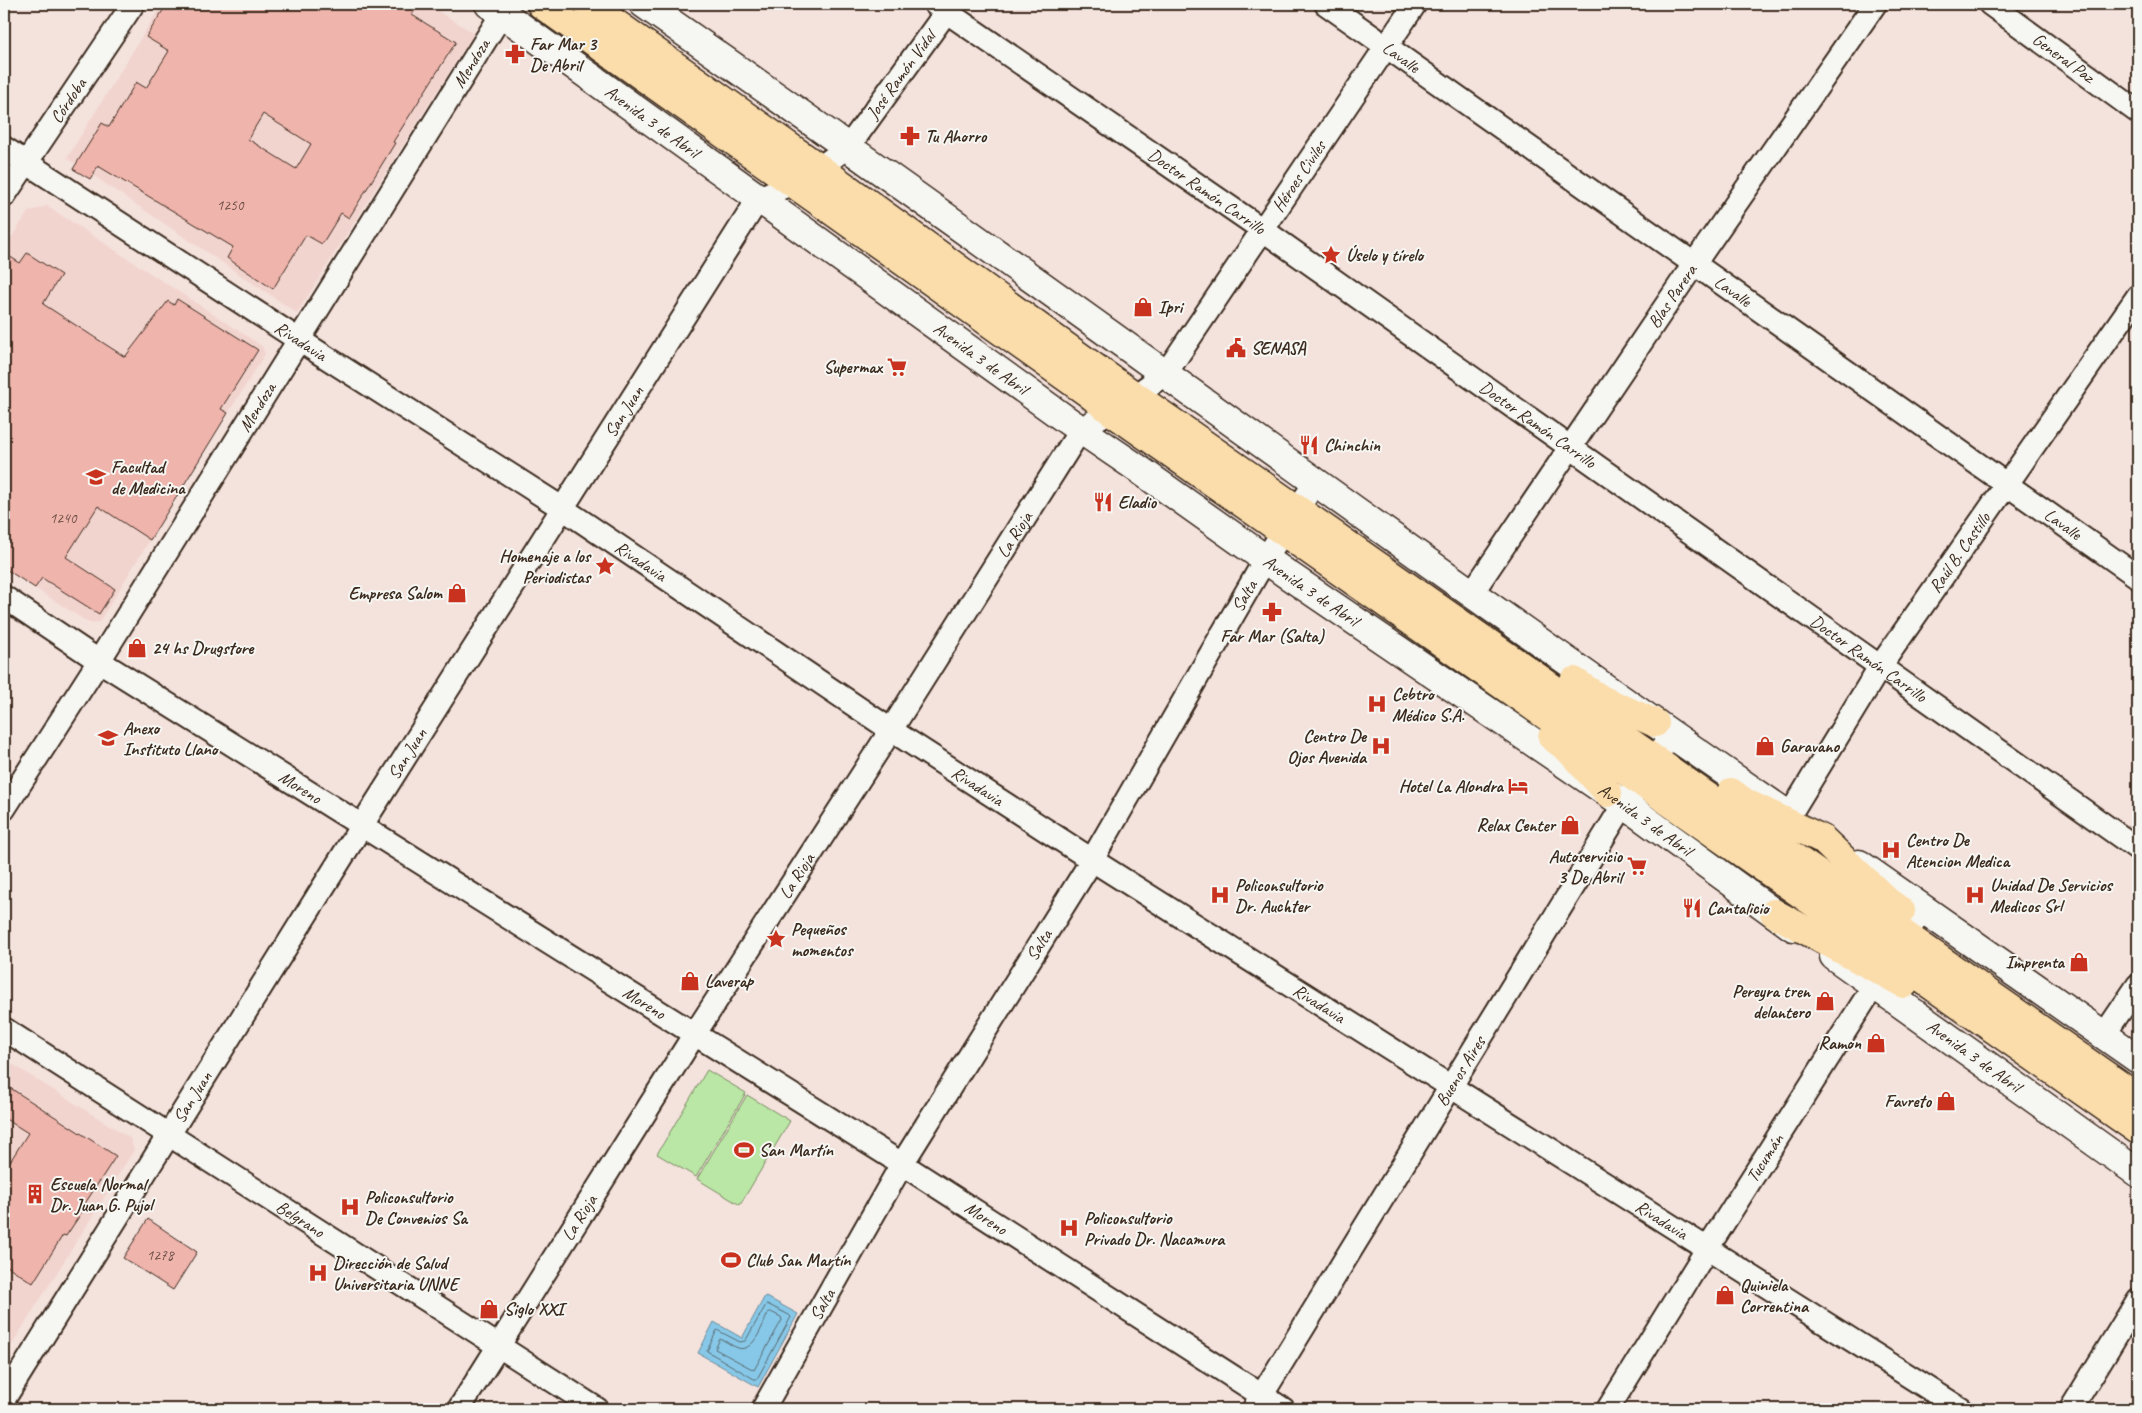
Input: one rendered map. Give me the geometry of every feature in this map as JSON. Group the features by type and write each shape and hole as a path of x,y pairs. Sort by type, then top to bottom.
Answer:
{"highway":[{"name":"Avenida 3 de Abril","path":"541,4 1087,392 1111,411 1291,520"},
{"name":"Avenida 3 de Abril","path":"588,4 1101,372 1136,395 1291,520 1304,546 1386,588 1657,748 1915,921"},
{"path":"1386,588 1513,641 1601,699 1657,748 1746,802 1822,839 1886,901 1950,948 2097,1068 2138,1098"},
{"path":"1386,588 1476,678 1570,750 1616,798"},
{"name":"Avenida 3 de Abril","path":"1657,748 1883,971"},
{"path":"1774,913 1883,971 2081,1090 2138,1130"}],"main road":[{"name":"Avenida 3 de Abril","path":"644,4 849,146 1472,593 1657,748 1789,816 1822,839"},
{"name":"Avenida 3 de Abril","path":"500,7 759,198 1081,429 1616,798 1774,913"},
{"name":"Avenida 3 de Abril","path":"1915,921 2104,1035 2138,1060"},
{"name":"Avenida 3 de Abril","path":"1883,971 2138,1172"}],"street":[{"name":"Córdoba","path":"4,196 133,4"},
{"name":"Lavalle","path":"1326,4 2138,577"},
{"name":"Héroes Civiles","path":"1166,373 1415,4"},
{"name":"Blas Parera","path":"1472,593 1694,264 1875,4"},
{"name":"General Paz","path":"1990,4 2138,112"},
{"name":"José Ramón Vidal","path":"849,146 944,6"},
{"name":"Doctor Ramón Carrillo","path":"944,6 1881,665 2138,849"},
{"name":"Mendoza","path":"4,809 99,661 299,340 500,7"},
{"path":"759,198 793,183 819,168 849,146"},
{"name":"Rivadavia","path":"4,148 562,508 891,730 1092,860 1961,1409"},
{"name":"San Juan","path":"4,1399 168,1134 759,198"},
{"name":"Raúl B. Castillo","path":"1789,816 1881,665 2138,296"},
{"name":"La Rioja","path":"459,1409 694,1035 891,730 1081,429 1136,395 1166,373"},
{"name":"Salta","path":"763,1409 902,1164 1092,860 1266,558 1316,481"},
{"name":"Moreno","path":"4,597 99,661 902,1164 1258,1403 1283,1409"},
{"name":"Buenos Aires","path":"1258,1403 1451,1088 1616,798 1657,748"},
{"name":"Tucumán","path":"1608,1409 1706,1248 1915,921"},
{"path":"2104,1035 2138,985"},
{"name":"Belgrano","path":"4,1029 598,1409"},
{"path":"2071,1409 2138,1300"}],"shaded area":[{"path":"162,4 426,4 474,33 297,313 67,158"},
{"name":"Facultad de Medicina","path":"47,206 262,346 265,354 99,622 89,623 4,568 4,249 28,212"},
{"name":"Escuela Normal Dr. Juan G. Pujol","path":"4,1059 130,1138 134,1150 4,1357"}],"green space":[{"name":"San Martín","path":"707,1070 746,1093 696,1177 657,1154"},
{"name":"San Martín","path":"747,1095 790,1121 740,1205 697,1179"}],"water":[{"path":"765,1296 798,1314 758,1387 698,1353 714,1322 742,1338"}],"building":[{"path":"167,4 419,4 412,15 456,42 393,142 395,143 349,218 341,213 322,244 306,235 273,289 227,258 233,247 98,166 90,179 73,169 102,123 109,127 136,82 146,88 169,51 146,37","holes":["263,114 311,144 296,169 248,139"]},
{"name":"Facultad de Medicina","path":"4,253 20,263 27,253 61,275 43,304 125,357 168,301 174,305 177,299 258,350 221,409 228,413 150,540 98,506 66,557 115,589 99,614 42,578 35,588 4,568"},
{"name":"Escuela Normal Dr. Juan G. Pujol","path":"4,1084 116,1156 84,1205 86,1206 66,1236 63,1235 33,1283 4,1264 4,1171 28,1133 4,1118"},
{"path":"148,1219 197,1252 173,1290 123,1258"}],"place":[{"name":"Far Mar 3 De Abril","path":"515,54"},
{"name":"Tu Ahorro","path":"910,136"},
{"name":"Úselo y tírelo","path":"1331,255"},
{"name":"Ipri","path":"1143,307"},
{"name":"SENASA","path":"1236,348"},
{"name":"Supermax","path":"897,367"},
{"name":"Chinchin","path":"1309,445"},
{"name":"Facultad de Medicina","path":"96,477"},
{"name":"Eladio","path":"1103,502"},
{"name":"Homenaje a los Periodistas","path":"605,566"},
{"name":"Empresa Salom","path":"457,593"},
{"name":"Far Mar (Salta)","path":"1272,612"},
{"name":"24 hs Drugstore","path":"137,648"},
{"name":"Cebtro Médico S.A.","path":"1377,704"},
{"name":"Anexo Instituto Llano","path":"108,738"},
{"name":"Centro De Ojos Avenida","path":"1381,746"},
{"name":"Garavano","path":"1765,746"},
{"name":"Hotel La Alondra","path":"1518,786"},
{"name":"Relax Center","path":"1570,825"},
{"name":"Centro De Atencion Medica","path":"1891,850"},
{"name":"Autoservicio 3 De Abril","path":"1637,866"},
{"name":"Policonsultorio Dr. Auchter","path":"1220,895"},
{"name":"Unidad De Servicios Medicos Srl","path":"1975,895"},
{"name":"Cantalicio","path":"1692,908"},
{"name":"Pequeños momentos","path":"776,939"},
{"name":"Imprenta","path":"2079,962"},
{"name":"Laverap","path":"690,981"},
{"name":"Pereyra tren delantero","path":"1825,1001"},
{"name":"Ramon","path":"1876,1043"},
{"name":"Favreto","path":"1946,1101"},
{"name":"San Martín","path":"744,1150"},
{"name":"Escuela Normal Dr. Juan G. Pujol","path":"35,1194"},
{"name":"Policonsultorio De Convenios Sa","path":"350,1207"},
{"name":"Policonsultorio Privado Dr. Nacamura","path":"1069,1228"},
{"name":"Club San Martín","path":"731,1260"},
{"name":"Dirección de Salud Universitaria UNNE","path":"318,1273"},
{"name":"Quiniela Correntina","path":"1725,1295"},
{"name":"Siglo XXI","path":"489,1309"}]}
